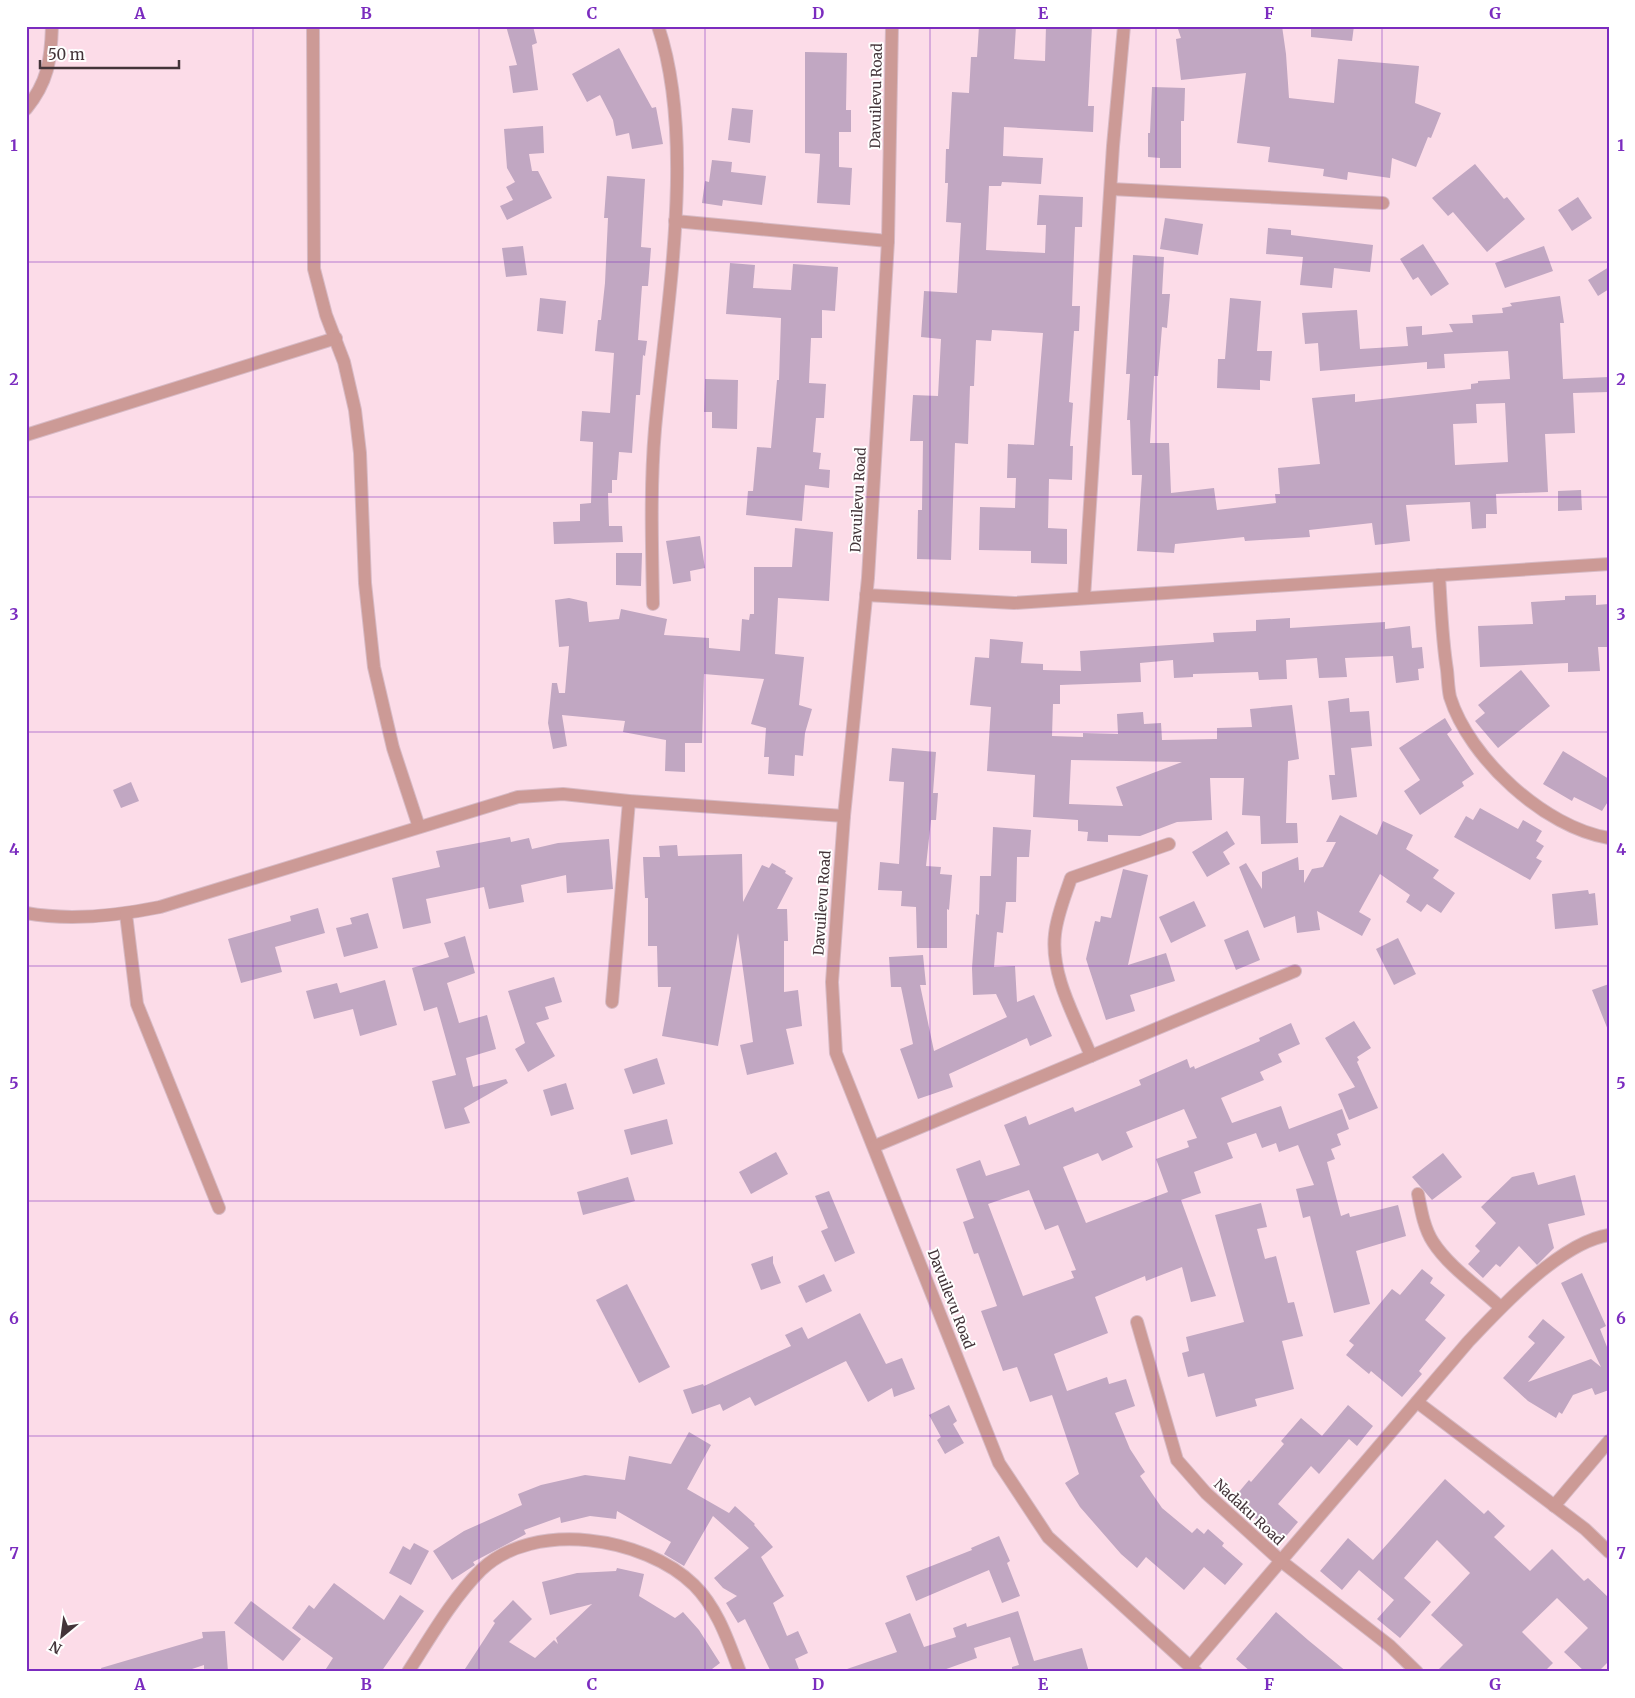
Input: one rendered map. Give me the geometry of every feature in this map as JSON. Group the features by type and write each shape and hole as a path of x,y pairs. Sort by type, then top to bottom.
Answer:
{"street":[{"path":"26,109 40,89 50,61 52,26"},
{"path":"313,26 313,261 318,292 336,338 351,386 358,432 365,583 374,667 393,748 419,827"},
{"path":"653,604 652,496 655,432 675,221 676,139 668,56 658,26"},
{"name":"Davuilevu Road","path":"892,26 888,241 866,595 844,816 832,982 836,1053 875,1146 999,1463 1048,1537 1193,1669"},
{"path":"1084,598 1111,189 1124,26"},
{"path":"1111,189 1383,203"},
{"path":"675,221 888,241"},
{"path":"26,435 336,338"},
{"path":"866,595 1014,603 1609,564"},
{"path":"1439,575 1442,641 1450,696 1469,737 1491,765 1535,804 1569,824 1609,838"},
{"path":"26,913 49,917 126,914 160,907 518,797 563,794 629,801 844,816"},
{"path":"612,1002 629,801"},
{"path":"1091,1056 1067,998 1055,958 1055,932 1071,878 1169,844"},
{"path":"126,914 137,1004 219,1208"},
{"path":"875,1146 1296,971"},
{"path":"1418,1194 1422,1215 1433,1242 1444,1256 1500,1307"},
{"path":"1193,1669 1281,1561 1500,1307 1557,1258 1598,1236 1609,1235"},
{"name":"Nadaku Road","path":"1137,1322 1177,1460 1206,1493 1281,1561 1390,1646 1417,1672"},
{"path":"1417,1402 1585,1529 1609,1552"},
{"path":"1554,1506 1609,1441"},
{"path":"408,1672 451,1607 482,1570 513,1550 549,1541 605,1541 640,1552 673,1569 694,1585 711,1605 726,1634 740,1672"}],"building":[{"path":"506,26 533,26 537,43 532,45 538,90 513,93 509,66 517,65"},
{"path":"979,26 1016,26 1014,59 1045,61 1046,26 1092,26 1088,106 1094,106 1093,132 1004,127 1003,156 1043,158 1041,184 1002,182 1001,186 989,186 986,250 1045,253 1046,225 1037,225 1039,195 1083,197 1082,227 1075,227 1072,306 1080,306 1079,331 1074,331 1069,402 1073,403 1070,446 1073,446 1072,480 1049,479 1048,528 1067,529 1067,564 1031,563 1031,551 979,550 980,507 1015,508 1016,478 1007,478 1008,444 1034,445 1043,333 992,330 991,341 976,340 974,386 970,386 968,444 955,443 951,560 917,559 918,510 922,510 923,441 910,441 913,395 938,396 941,339 921,337 924,291 957,293 961,223 946,222 948,183 945,183 946,149 949,149 952,92 969,93 971,57 977,57"},
{"path":"1177,26 1282,26 1289,98 1334,103 1338,59 1419,66 1415,103 1441,113 1431,138 1428,137 1416,167 1392,158 1390,178 1348,172 1347,180 1323,176 1324,169 1268,162 1270,147 1237,143 1246,73 1181,80 1176,39 1181,38"},
{"path":"1311,26 1354,26 1352,41 1311,37"},
{"path":"619,48 652,108 656,107 663,144 632,149 629,133 616,136 613,120 600,95 587,102 572,74"},
{"path":"805,52 847,53 846,110 851,110 851,132 839,132 839,167 852,168 850,205 817,203 820,154 805,153"},
{"path":"1152,87 1185,88 1184,121 1181,121 1181,168 1160,168 1160,158 1148,157"},
{"path":"732,108 753,110 750,143 728,140"},
{"path":"543,126 544,153 529,154 532,171 538,171 552,198 507,220 500,206 513,200 506,187 515,182 507,168 504,129"},
{"path":"712,160 732,162 731,172 766,176 762,205 723,200 722,206 702,203 705,181 709,182"},
{"path":"1475,164 1504,199 1507,197 1525,219 1487,252 1453,212 1448,216 1432,198"},
{"path":"607,176 645,179 641,247 651,248 648,286 642,286 638,340 647,341 645,356 643,355 640,395 636,395 632,453 619,452 617,480 612,480 612,493 608,493 609,526 622,526 623,542 554,544 553,522 580,521 580,504 591,503 593,442 580,441 582,411 610,413 614,353 595,351 598,320 601,320 605,283 608,218 604,218"},
{"path":"1578,197 1592,218 1572,231 1558,210"},
{"path":"1165,218 1203,224 1198,255 1160,249"},
{"path":"1268,228 1291,230 1291,235 1373,245 1370,272 1334,268 1332,288 1300,285 1303,257 1266,254"},
{"path":"1423,244 1449,284 1431,296 1418,277 1413,280 1400,259"},
{"path":"523,246 527,275 506,277 502,248"},
{"path":"1544,246 1553,271 1505,288 1495,263"},
{"path":"1133,255 1164,257 1162,294 1170,294 1167,328 1162,327 1158,376 1154,376 1150,443 1169,443 1171,493 1214,488 1217,510 1276,503 1275,494 1280,494 1278,468 1320,464 1312,398 1355,394 1355,402 1471,389 1471,384 1478,383 1478,381 1510,379 1508,351 1444,354 1445,368 1427,369 1427,362 1320,371 1318,343 1305,344 1302,313 1357,310 1360,349 1408,346 1406,327 1422,326 1422,335 1453,332 1449,324 1473,323 1472,315 1503,313 1502,308 1512,306 1510,303 1560,296 1564,323 1560,323 1563,379 1609,377 1609,392 1573,393 1575,433 1545,434 1548,492 1496,494 1497,514 1486,514 1486,528 1472,529 1470,502 1406,505 1410,541 1375,545 1372,523 1309,530 1310,537 1245,541 1244,537 1175,544 1174,553 1137,551 1142,475 1132,475 1130,420 1127,420 1130,374 1126,374","holes":["1505,403 1508,462 1455,465 1453,424 1477,423 1476,404"]},
{"path":"730,263 755,265 753,288 791,290 793,264 838,267 835,311 822,310 822,338 811,338 809,383 826,384 824,418 816,418 813,452 821,453 819,469 830,470 829,488 805,485 802,521 746,515 748,491 753,491 757,447 771,448 777,380 779,380 781,318 726,314"},
{"path":"1609,267 1609,289 1598,296 1588,280"},
{"path":"540,298 566,301 563,334 537,331"},
{"path":"1230,298 1261,301 1257,351 1272,351 1270,381 1260,380 1260,390 1217,388 1218,359 1225,359"},
{"path":"705,379 738,380 737,429 712,428 712,412 704,412"},
{"path":"1581,490 1582,510 1558,511 1558,491"},
{"path":"795,528 833,532 829,601 778,598 775,654 804,657 799,705 812,709 805,733 803,756 795,755 794,776 768,774 769,757 764,757 766,728 751,724 764,679 704,674 702,743 685,743 685,772 665,771 666,740 623,732 625,721 562,715 567,746 553,749 548,723 552,683 557,683 559,693 565,693 569,646 559,647 555,600 569,598 587,602 589,622 619,619 621,609 667,619 664,635 709,638 709,648 740,651 742,619 749,620 750,614 754,614 754,567 792,567"},
{"path":"700,536 705,568 690,571 691,581 673,584 666,541"},
{"path":"616,553 642,553 641,586 616,585"},
{"path":"1596,595 1596,605 1609,604 1609,647 1598,647 1600,671 1568,672 1568,663 1480,667 1478,626 1533,624 1531,602 1565,600 1565,596"},
{"path":"1290,618 1290,628 1385,622 1385,629 1410,626 1412,648 1422,647 1424,668 1418,669 1419,680 1396,683 1393,656 1345,658 1347,677 1319,678 1317,658 1286,660 1287,679 1259,680 1258,672 1193,674 1193,677 1174,678 1173,660 1140,663 1141,682 1060,685 1060,704 1053,704 1052,736 1083,737 1083,733 1118,734 1117,714 1143,712 1144,724 1161,723 1162,740 1217,739 1217,728 1252,727 1250,709 1292,705 1299,759 1288,761 1286,823 1297,823 1298,843 1261,844 1260,816 1242,815 1244,778 1210,778 1212,820 1177,822 1140,836 1108,835 1108,842 1087,841 1088,832 1078,831 1078,820 1033,817 1035,775 987,771 991,707 970,705 975,657 989,658 990,639 1023,642 1021,663 1043,664 1043,670 1081,671 1080,651 1214,642 1213,633 1256,631 1256,620","holes":["1071,760 1182,762 1116,787 1123,806 1069,804"]},
{"path":"1521,670 1550,706 1498,748 1475,721 1485,713 1478,705"},
{"path":"1349,698 1350,712 1369,711 1372,746 1351,748 1357,797 1332,800 1329,775 1335,775 1328,701"},
{"path":"1445,718 1452,730 1447,734 1474,774 1462,782 1464,786 1420,815 1404,791 1420,780 1399,748"},
{"path":"892,748 936,752 933,793 938,793 936,820 931,820 926,866 941,867 940,874 952,875 949,910 947,909 947,948 917,948 916,907 901,906 902,891 878,890 880,862 899,864 904,782 889,781"},
{"path":"1563,751 1609,779 1609,800 1602,811 1574,797 1572,801 1543,784"},
{"path":"131,782 139,801 121,808 113,790"},
{"path":"1480,808 1518,829 1523,820 1542,831 1536,841 1544,846 1536,858 1542,861 1530,880 1454,837 1466,816 1473,820"},
{"path":"1340,815 1377,835 1383,821 1413,835 1406,849 1439,870 1433,878 1455,893 1441,913 1427,904 1421,912 1406,902 1410,895 1380,874 1359,912 1371,919 1362,936 1317,911 1320,930 1297,933 1295,916 1264,928 1239,867 1246,863 1262,889 1262,872 1298,857 1299,870 1304,870 1304,883 1312,869 1323,867 1336,842 1326,842"},
{"path":"993,827 1031,830 1029,857 1017,857 1016,902 1006,902 1003,933 997,932 994,967 1015,966 1017,1002 1034,995 1052,1036 1030,1046 1027,1038 949,1074 953,1087 918,1099 900,1049 913,1044 901,987 891,987 889,957 923,955 926,985 920,985 934,1051 1007,1017 996,994 973,995 972,968 976,914 979,915 980,876 991,876"},
{"path":"1227,831 1235,844 1223,852 1230,864 1207,877 1192,852"},
{"path":"510,837 511,842 529,838 532,849 558,843 609,839 613,889 567,893 566,875 521,885 524,902 489,909 484,887 426,899 431,923 403,929 392,878 440,867 436,851"},
{"path":"677,845 678,856 742,854 743,902 762,865 769,868 772,863 786,871 785,873 793,878 777,909 787,909 788,941 784,941 784,992 798,990 802,1026 786,1029 794,1064 747,1075 740,1045 753,1042 738,933 718,1046 662,1036 671,987 658,987 657,946 648,946 648,898 645,898 643,857 660,857 659,846"},
{"path":"1123,869 1148,875 1128,965 1166,953 1175,981 1130,995 1135,1011 1106,1020 1086,959 1095,921 1100,922 1101,916 1111,918"},
{"path":"1588,890 1589,894 1595,893 1598,925 1555,929 1552,894"},
{"path":"1194,901 1206,926 1171,943 1159,917"},
{"path":"318,908 325,933 275,947 282,972 241,983 228,939 291,921 290,916"},
{"path":"368,913 378,948 344,957 336,928 352,924 350,918"},
{"path":"1248,930 1260,960 1236,970 1224,940"},
{"path":"465,936 475,973 447,983 459,1023 487,1015 496,1049 466,1058 473,1087 506,1079 508,1083 464,1108 470,1123 445,1129 432,1081 456,1075 437,1007 424,1011 412,968 449,957 444,943"},
{"path":"1398,938 1416,974 1394,985 1376,949"},
{"path":"554,977 562,1002 545,1007 549,1019 536,1023 555,1056 528,1072 515,1049 525,1043 508,991"},
{"path":"385,980 397,1025 360,1036 353,1009 314,1019 306,991 337,983 340,993"},
{"path":"1609,984 1609,1030 1608,1030 1592,990"},
{"path":"1354,1021 1371,1048 1357,1057 1359,1060 1357,1062 1378,1108 1349,1120 1338,1094 1355,1087 1325,1038"},
{"path":"1291,1023 1300,1044 1278,1054 1282,1062 1260,1072 1264,1080 1221,1098 1232,1123 1281,1106 1289,1129 1342,1109 1349,1129 1337,1134 1341,1145 1331,1149 1335,1159 1327,1162 1341,1216 1349,1213 1350,1217 1398,1205 1406,1236 1356,1251 1370,1304 1334,1313 1310,1216 1303,1218 1296,1189 1314,1185 1298,1145 1279,1152 1276,1143 1262,1148 1256,1133 1227,1143 1233,1158 1194,1172 1201,1193 1181,1200 1216,1296 1191,1302 1182,1267 1146,1281 1145,1276 1095,1297 1108,1333 1054,1354 1067,1391 1107,1377 1109,1384 1126,1379 1135,1406 1115,1413 1130,1449 1145,1472 1140,1476 1162,1508 1192,1533 1197,1528 1204,1534 1208,1529 1224,1543 1222,1546 1243,1564 1225,1585 1204,1567 1184,1590 1146,1557 1137,1568 1121,1554 1080,1507 1065,1483 1079,1474 1052,1395 1030,1402 1017,1367 1003,1371 981,1311 997,1306 978,1253 974,1254 963,1222 974,1218 956,1169 980,1160 986,1176 1020,1165 1004,1125 1026,1116 1029,1125 1073,1107 1075,1112 1141,1085 1139,1080 1187,1059 1190,1068 1194,1066 1195,1069 1260,1041 1259,1038","holes":["1184,1109 1197,1138 1187,1141 1189,1147 1156,1159 1168,1192 1086,1223 1063,1167 1098,1153 1102,1161 1133,1147 1126,1132","1029,1190 1045,1230 1058,1225 1076,1270 1071,1271 1074,1278 1023,1296 988,1204"]},
{"path":"657,1058 665,1084 633,1094 624,1069"},
{"path":"566,1083 574,1109 551,1116 543,1090"},
{"path":"667,1119 673,1144 631,1155 624,1130"},
{"path":"776,1152 788,1174 751,1194 739,1172"},
{"path":"1443,1153 1462,1177 1432,1200 1412,1177"},
{"path":"1534,1172 1538,1185 1575,1175 1585,1215 1548,1224 1554,1248 1537,1265 1519,1246 1500,1267 1496,1264 1483,1278 1468,1264 1480,1251 1475,1246 1496,1223 1481,1207 1512,1177"},
{"path":"628,1177 635,1201 583,1215 577,1192"},
{"path":"829,1191 855,1253 835,1262 821,1231 828,1228 815,1196"},
{"path":"1261,1203 1267,1227 1257,1229 1265,1259 1276,1256 1288,1303 1294,1302 1303,1336 1282,1341 1294,1389 1255,1399 1257,1406 1216,1417 1204,1373 1188,1377 1182,1353 1189,1351 1186,1337 1244,1322 1215,1215"},
{"path":"773,1256 773,1263 781,1283 761,1290 751,1264"},
{"path":"1422,1269 1433,1278 1430,1283 1445,1295 1425,1320 1446,1338 1419,1371 1422,1374 1402,1397 1371,1371 1369,1374 1346,1355 1354,1345 1349,1341 1392,1289 1400,1295"},
{"path":"1582,1273 1606,1326 1600,1329 1609,1352 1609,1390 1595,1395 1592,1388 1573,1395 1562,1414 1559,1412 1556,1418 1528,1401 1503,1378 1535,1343 1528,1337 1543,1319 1565,1337 1528,1382 1591,1359 1601,1367 1561,1283"},
{"path":"824,1274 832,1291 806,1303 798,1286"},
{"path":"627,1284 670,1367 639,1383 596,1300"},
{"path":"860,1313 886,1364 902,1358 915,1389 894,1397 892,1388 868,1402 846,1361 755,1406 750,1397 723,1411 720,1404 692,1414 683,1390 703,1384 704,1386 791,1346 785,1335 802,1327 808,1339"},
{"path":"949,1405 957,1421 953,1424 964,1443 945,1454 937,1440 941,1437 929,1415"},
{"path":"1348,1405 1373,1426 1357,1446 1349,1439 1319,1474 1311,1466 1278,1504 1298,1522 1282,1541 1233,1499 1249,1480 1251,1482 1284,1444 1281,1441 1301,1418 1322,1436"},
{"path":"689,1432 711,1445 687,1489 729,1513 735,1506 755,1524 773,1547 761,1557 784,1596 773,1603 787,1636 798,1631 808,1653 795,1659 800,1672 771,1672 745,1619 738,1623 726,1603 737,1596 723,1588 714,1578 749,1548 713,1516 684,1566 664,1554 671,1542 617,1511 616,1519 590,1516 561,1523 560,1517 524,1530 526,1534 473,1562 475,1565 452,1580 433,1551 464,1531 522,1505 518,1494 541,1485 585,1475 625,1480 629,1456 671,1464"},
{"path":"1445,1479 1484,1514 1488,1510 1505,1526 1494,1537 1530,1571 1552,1549 1584,1581 1588,1578 1609,1598 1609,1661 1598,1672 1585,1672 1564,1652 1588,1628 1557,1598 1522,1632 1553,1663 1544,1672 1436,1672 1463,1645 1431,1615 1470,1573 1437,1540 1404,1578 1431,1602 1400,1638 1377,1619 1394,1600 1359,1570 1342,1590 1320,1571 1348,1538 1373,1560"},
{"path":"999,1536 1010,1561 1007,1563 1020,1596 1002,1603 989,1570 916,1601 906,1576 972,1550 971,1548"},
{"path":"414,1543 429,1551 411,1585 389,1573 403,1546 410,1550"},
{"path":"617,1568 644,1574 639,1596 675,1618 683,1612 699,1630 720,1663 708,1672 463,1672 495,1623 493,1621 513,1600 532,1619 509,1642 535,1658 554,1640 558,1644 556,1638 592,1604 550,1615 542,1582 577,1573 616,1571"},
{"path":"334,1583 384,1620 400,1595 424,1611 381,1672 324,1672 333,1658 292,1628 309,1605 314,1609"},
{"path":"251,1601 301,1639 283,1661 234,1623"},
{"path":"1018,1611 1034,1661 1082,1648 1089,1672 1012,1672 1012,1667 1019,1665 1010,1637 974,1648 977,1658 938,1672 848,1672 847,1669 897,1652 885,1623 910,1613 924,1647 956,1637 953,1628 966,1623 967,1627"},
{"path":"1276,1612 1347,1672 1251,1672 1236,1659"},
{"path":"225,1631 228,1672 204,1672 204,1665 183,1672 102,1672 101,1668 203,1638 202,1632"}]}
